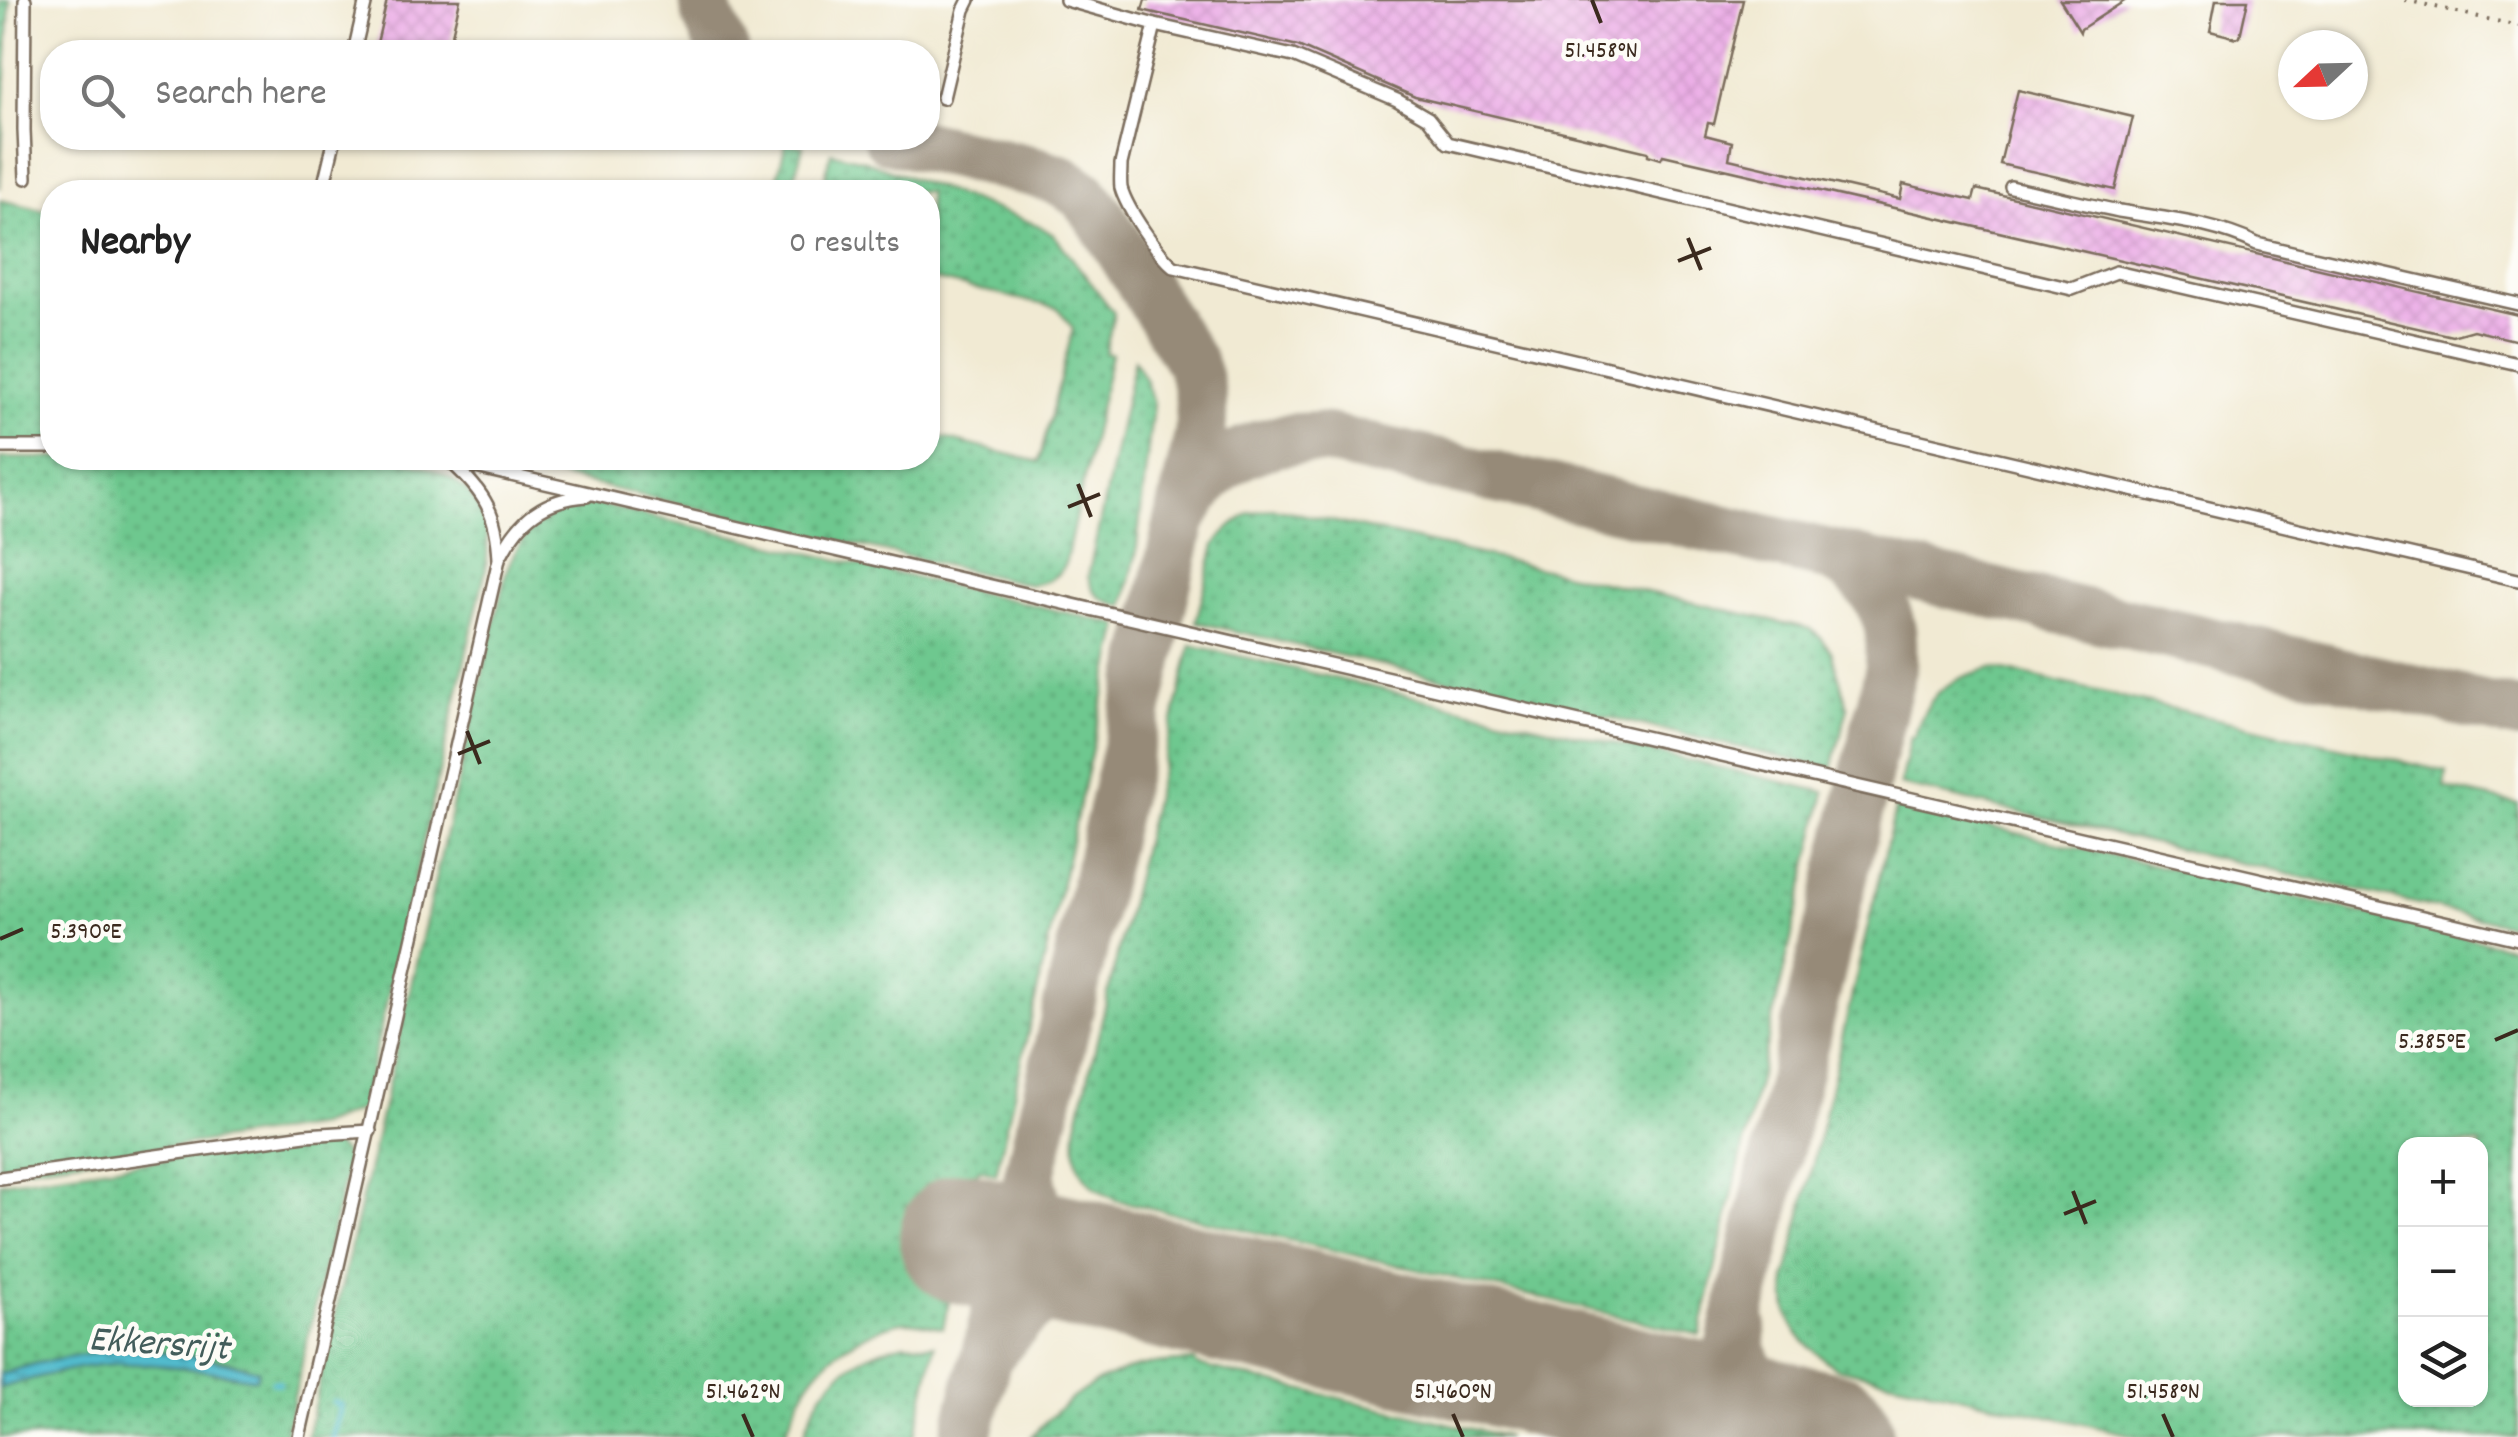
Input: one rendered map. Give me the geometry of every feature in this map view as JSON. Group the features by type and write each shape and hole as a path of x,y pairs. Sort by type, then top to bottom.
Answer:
{"lane":[{"path":"26,0 26,178"},
{"path":"357,40 366,0"},
{"path":"943,98 969,0"},
{"path":"1066,0 1154,26 1292,56 1397,100 1428,118 1448,143 2072,289 2116,272 2518,364"},
{"path":"1154,26 1121,164 1120,185 1162,257 1174,267 2518,580"},
{"path":"325,180 332,150"},
{"path":"2010,187 2194,223 2238,234 2257,244 2518,304"},
{"path":"0,447 40,447"},
{"path":"458,470 471,480 489,507 498,533 499,559"},
{"path":"492,470 2518,939"},
{"path":"299,1437 499,559 512,533 536,511 568,498 602,495"},
{"path":"0,1178 305,1135 370,1131"}],"path":[{"path":"2405,0 2518,26"}],"green space":[{"path":"0,0 10,0 0,189"},
{"path":"784,150 802,150 794,180 777,180"},
{"path":"831,152 917,180 825,180"},
{"path":"940,189 1038,225 1055,236 1114,313 1105,353 1111,354 1066,561 1060,572 1043,582 1031,585 531,470 940,470 940,437 1039,462 1073,329 1058,308 940,281"},
{"path":"0,200 40,209 40,443 0,443"},
{"path":"1134,360 1153,404 1136,555 1124,606 1101,598 1088,577"},
{"path":"0,458 40,458 40,470 432,470 449,477 476,503 484,521 486,568 362,1109 319,1126 0,1171"},
{"path":"601,505 1120,625 996,1174 979,1169 977,1174 969,1173 940,1299 949,1302 943,1328 900,1323 873,1332 841,1350 806,1387 785,1437 307,1437 506,572 518,547 536,527 558,513"},
{"path":"1274,508 1811,629 1831,651 1848,707 1832,769 1196,622 1215,545 1249,513"},
{"path":"1191,645 1825,792 1700,1335 1116,1200 1094,1187 1081,1171 1076,1150 1077,1124"},
{"path":"1992,668 2447,772 2445,788 2518,804 2518,927 1900,785 1910,737 1914,737 1933,698 1963,677"},
{"path":"1896,805 2518,949 2518,1437 2141,1437 1836,1368 1812,1350 1796,1331 1786,1295 1786,1279"},
{"path":"328,1141 343,1151 347,1166 285,1437 0,1437 0,1388 37,1377 118,1364 177,1367 255,1379 258,1371 227,1361 118,1349 0,1374 0,1182"},
{"path":"904,1343 935,1345 915,1437 804,1437 817,1401 839,1375 868,1356"},
{"path":"1195,1361 1197,1365 1507,1437 1031,1437 1069,1400 1113,1375 1148,1365"}],"water":[{"path":"118,1349 189,1356 258,1370 256,1379 158,1365 100,1365 0,1388 0,1374"}],"building":[{"path":"387,0 460,0 451,40 378,40"},
{"path":"1145,0 1743,0 1714,124 1708,123 1705,135 1732,142 1729,159 1900,199 1903,184 1973,200 1976,189 2518,315 2518,341 2473,330 2452,336 1663,155 1661,159 1648,152 1415,97 1298,46 1142,10"},
{"path":"2060,0 2126,0 2080,32"},
{"path":"2216,0 2248,0 2237,38 2210,31"},
{"path":"2018,90 2133,117 2115,190 2000,164"}],"waterway":[{"name":"Ekkersrijt","path":"273,1382 279,1383"},
{"name":"Ekkersrijt","path":"333,1437 341,1405 334,1402"}],"taxiway":[{"path":"705,0 719,40"},
{"path":"940,150 1036,172 1063,181 1083,195 1191,362 1201,406 1200,434 1013,1249 966,1437"},
{"path":"1187,510 1213,475 1246,452 1284,440 1328,439 2518,714"},
{"path":"1710,1437 1891,668 1885,611 1863,579 1832,556"},
{"path":"988,1355 1018,1320 1053,1292 1082,1281 1130,1277 1074,1254 1049,1233 1040,1218 1030,1175"},
{"path":"1741,1326 1740,1348 1753,1382 1777,1415 1833,1437"}],"runway":[{"path":"965,1238 1828,1437"}]}
